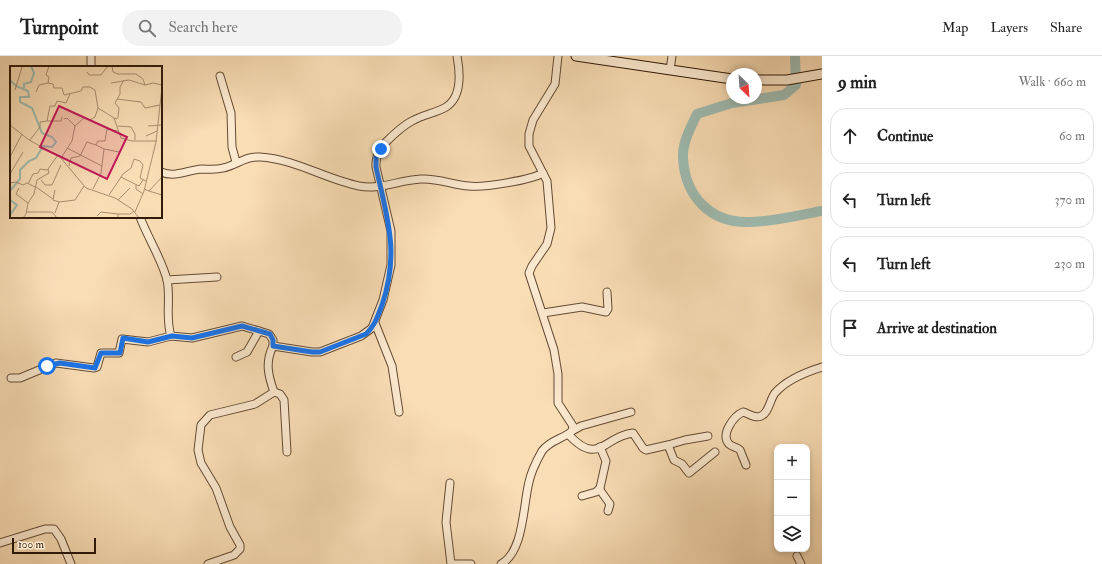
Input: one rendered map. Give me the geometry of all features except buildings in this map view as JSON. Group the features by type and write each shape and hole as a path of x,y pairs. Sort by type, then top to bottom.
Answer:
{"street":[{"path":"273,346 320,352 366,334 375,323 386,292 391,265 391,231 376,167 377,154 392,135 401,128 412,121 446,107 451,103 457,93 457,56"},
{"path":"558,56 555,84 534,120 529,134 529,146 543,173 548,188 550,236 542,253 532,266 529,273 530,280 543,313 557,367 558,404 573,426 570,433"},
{"path":"576,56 612,59 670,70 726,78"},
{"path":"670,70 672,56"},
{"path":"762,80 787,80 822,74"},
{"path":"220,76 231,113 232,147 236,162"},
{"path":"162,172 174,175 202,169 217,170 247,158 258,156 281,159 350,184 380,188 426,179 475,186 527,179 543,173"},
{"path":"140,218 167,280 169,327 172,336"},
{"path":"167,280 217,278"},
{"path":"543,313 582,307 606,312 608,310 607,292"},
{"path":"375,323 392,366 399,412"},
{"path":"11,378 20,378 56,364 94,368 97,367 101,353 120,353 122,339 148,342 172,336 181,338 200,337 236,326 259,330 271,335 273,346 268,361 274,392"},
{"path":"236,357 247,352 259,330"},
{"path":"746,466 740,450 731,445 727,440 727,432 734,419 743,412 756,417 761,416 765,412 773,395 780,388 797,378 822,367"},
{"path":"274,392 280,394 284,400 287,452"},
{"path":"208,564 234,555 240,549 240,545 230,527 216,488 202,463 198,450 201,425 210,415 255,404 274,392"},
{"path":"501,564 513,554 517,543 529,481 542,451 552,442 581,426 631,412"},
{"path":"570,433 584,448 600,448 632,433 646,450 708,436"},
{"path":"668,445 674,460 682,464 689,473 715,452"},
{"path":"600,448 606,461 600,490 610,504 608,511"},
{"path":"450,483 446,522 451,564 471,564"},
{"path":"582,496 600,490"},
{"path":"0,543 45,529 54,529 61,539 71,564"},
{"path":"797,556 800,564"}],"waterway":[{"path":"795,56 796,85 784,95 732,103 697,114 687,135 684,147 683,158 685,172 694,195 702,205 723,218 735,221 758,222 822,211"}],"route":[{"path":"47,366 60,363 95,368 98,365 101,353 120,353 121,339 123,338 142,342 160,340 172,336 192,338 206,336 236,326 248,327 270,334 273,340 273,346 312,352 320,352 366,334 372,328 378,316 386,292 391,265 391,231 375,162 377,154 381,149"}]}
